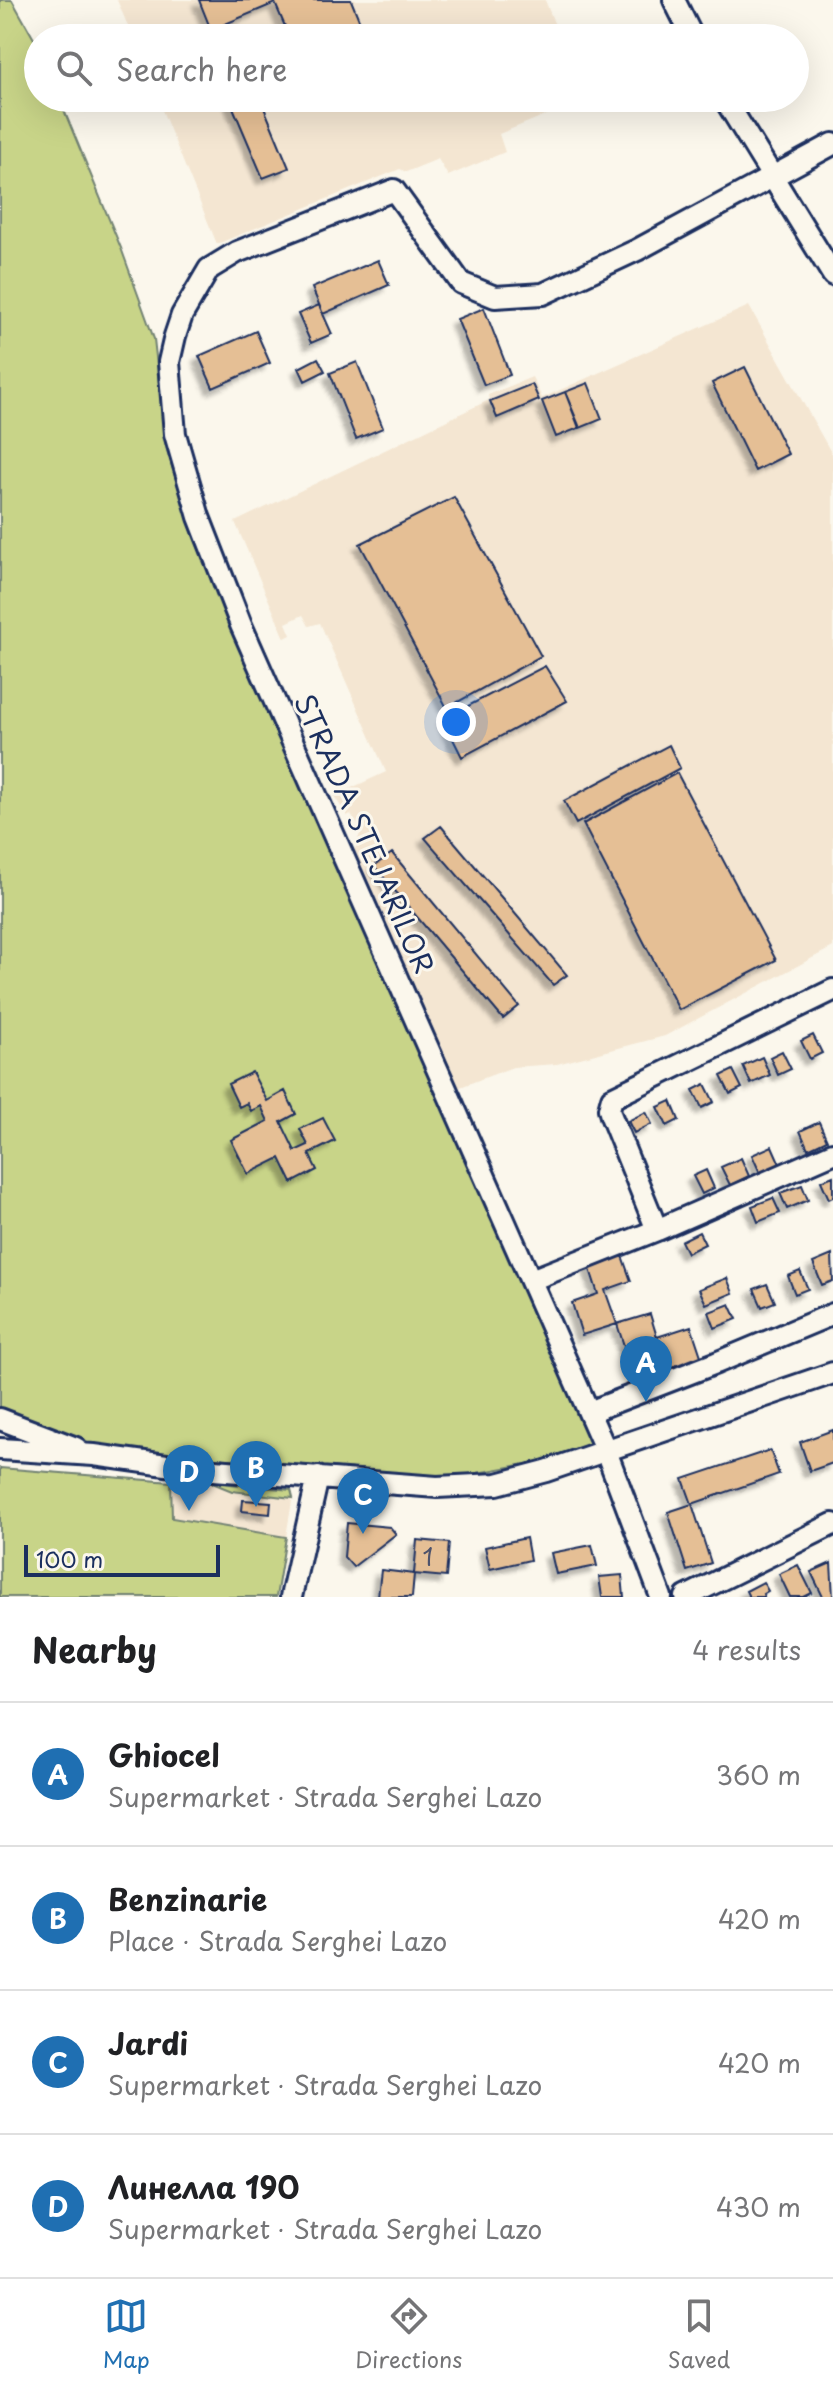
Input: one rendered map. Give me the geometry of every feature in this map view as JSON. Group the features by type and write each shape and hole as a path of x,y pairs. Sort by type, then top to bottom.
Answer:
{"street":[{"path":"674,0 686,24"},
{"path":"733,112 833,275"},
{"path":"773,175 833,144"},
{"name":"STRADA STEJARILOR","path":"661,1597 606,1451 241,625 199,517 175,434 169,362 182,315 209,269 237,252 394,190 461,283 495,297 543,294 637,250 773,175"},
{"path":"657,1230 609,1109 612,1098 833,990"},
{"path":"531,1280 657,1230 833,1153"},
{"path":"589,1412 833,1314"},
{"path":"0,1449 94,1455 188,1468 437,1487 497,1484 606,1451 833,1373"},
{"path":"0,1419 94,1455"},
{"path":"291,1597 318,1477"},
{"path":"686,1597 833,1524"}],"shaded area":[{"path":"117,0 545,0 554,24 127,24"},
{"path":"163,112 553,112 499,134 505,152 448,176 438,159 406,172 400,169 217,244"},
{"path":"749,306 833,456 833,947 665,1036 557,1064 513,1067 455,1089 354,852 361,830 334,796 386,772 320,623 309,626 303,615 286,623 291,635 285,638 235,522 489,400 488,395 532,377 542,398"},
{"path":"171,1482 210,1482 291,1490 293,1495 286,1537 172,1518"}],"green space":[{"path":"0,0 12,0 26,24 24,112 65,112 121,248 154,339 166,447 194,538 593,1437 589,1447 531,1463 455,1477 99,1449 0,1410"},
{"path":"0,1468 171,1482 172,1518 286,1537 276,1597 0,1597"},
{"path":"210,1482 291,1490 293,1498 232,1491"}],"building":[{"path":"199,0 351,0 360,22 284,24 275,3 225,24 209,24"},
{"path":"235,112 266,112 289,168 263,178"},
{"path":"378,260 389,285 323,314 312,288"},
{"path":"319,305 332,334 311,343 298,314"},
{"path":"484,308 510,375 484,385 457,319"},
{"path":"256,331 270,363 213,388 199,356"},
{"path":"318,358 325,371 305,381 299,368"},
{"path":"357,362 383,428 356,439 330,373"},
{"path":"745,367 788,454 755,471 712,383"},
{"path":"588,383 602,419 580,428 565,392"},
{"path":"532,384 539,400 497,418 490,401"},
{"path":"565,392 579,428 556,437 542,401"},
{"path":"454,497 541,656 447,708 360,544"},
{"path":"545,666 567,701 462,757 443,719"},
{"path":"669,745 680,768 576,824 564,801"},
{"path":"677,773 776,960 679,1010 583,824"},
{"path":"441,826 567,975 553,985 425,838"},
{"path":"392,853 519,1006 503,1019 374,866"},
{"path":"813,1035 822,1053 810,1059 801,1041"},
{"path":"782,1051 791,1069 778,1075 770,1057"},
{"path":"762,1057 770,1075 751,1084 743,1066"},
{"path":"733,1070 742,1088 730,1094 721,1076"},
{"path":"252,1072 267,1101 285,1091 296,1114 281,1122 295,1151 308,1145 300,1129 323,1118 335,1141 309,1154 317,1170 292,1183 280,1158 248,1174 231,1140 268,1121 261,1106 251,1111 247,1103 239,1107 228,1084"},
{"path":"705,1084 714,1102 702,1108 693,1090"},
{"path":"671,1101 679,1120 667,1126 658,1107"},
{"path":"646,1112 652,1124 634,1133 628,1121"},
{"path":"819,1122 827,1140 808,1149 800,1131"},
{"path":"772,1146 780,1164 760,1173 752,1155"},
{"path":"741,1158 749,1176 730,1185 721,1167"},
{"path":"706,1170 714,1188 702,1194 693,1176"},
{"path":"833,1176 833,1197 829,1199 821,1181"},
{"path":"802,1185 808,1200 787,1209 780,1193"},
{"path":"773,1198 780,1213 758,1222 752,1206"},
{"path":"699,1232 705,1244 687,1253 681,1241"},
{"path":"620,1250 631,1281 605,1290 617,1324 582,1335 572,1303 598,1294 587,1260"},
{"path":"832,1255 833,1281 822,1285 813,1263"},
{"path":"800,1271 808,1289 795,1294 788,1276"},
{"path":"727,1278 733,1293 706,1304 699,1289"},
{"path":"767,1284 775,1302 762,1307 754,1289"},
{"path":"730,1304 737,1319 715,1328 709,1312"},
{"path":"650,1314 657,1337 691,1326 702,1359 671,1369 663,1343 627,1355 617,1324"},
{"path":"833,1430 833,1463 810,1471 800,1442"},
{"path":"770,1450 779,1474 692,1504 683,1479"},
{"path":"243,1500 271,1502 270,1514 242,1511"},
{"path":"692,1504 711,1563 687,1571 668,1512"},
{"path":"347,1523 390,1527 396,1534 353,1567 344,1557"},
{"path":"526,1538 530,1560 490,1569 485,1547"},
{"path":"417,1540 449,1543 446,1577 414,1574"},
{"path":"592,1545 597,1566 556,1574 551,1553"},
{"path":"831,1563 833,1597 823,1597 811,1572"},
{"path":"798,1565 812,1593 804,1597 790,1597 779,1574"},
{"path":"381,1570 414,1574 412,1597 378,1597"},
{"path":"622,1575 624,1597 602,1597 599,1577"},
{"path":"763,1582 768,1591 763,1594 764,1597 749,1597 746,1591"}],"place":[{"name":"Ghiocel","path":"646,1402"},
{"name":"Benzinarie","path":"256,1507"},
{"name":"Линелла 190","path":"189,1511"},
{"name":"Jardi","path":"363,1534"}]}
